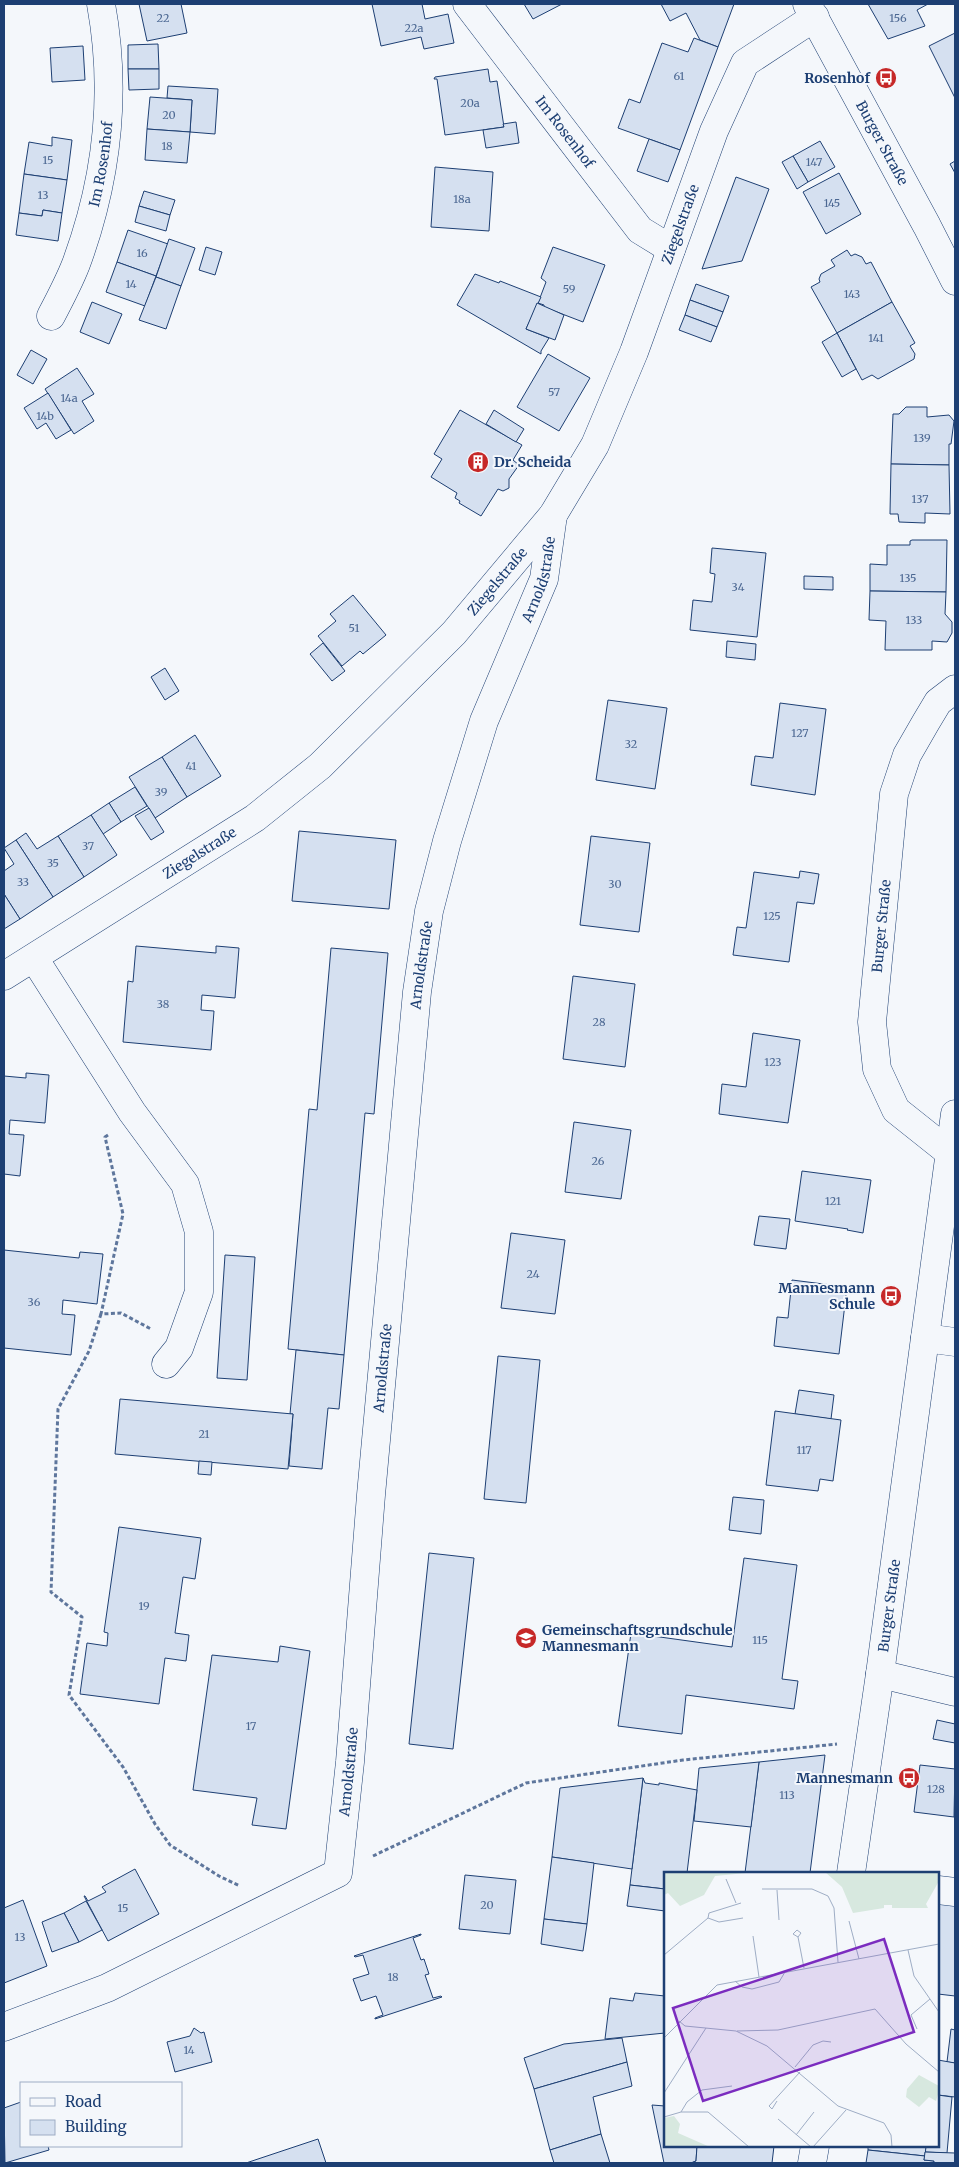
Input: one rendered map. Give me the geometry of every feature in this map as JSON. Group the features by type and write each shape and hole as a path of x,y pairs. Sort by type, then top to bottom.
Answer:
{"street":[{"name":"Im Rosenhof","path":"52,316 76,264 104,162 108,121 109,68 101,4"},
{"name":"Im Rosenhof","path":"467,4 640,230 671,249"},
{"name":"Ziegelstraße","path":"4,976 255,818 320,766 454,633 553,515 595,445 634,352 714,131 744,63 811,10"},
{"name":"Burger Straße","path":"811,10 928,226 955,281"},
{"name":"Arnoldstraße","path":"338,1872 350,1762 373,1476 415,1011 429,911 446,841 484,721 544,579 553,515"},
{"name":"Burger Straße","path":"950,1153 896,1110 877,1069 872,1022 894,794 907,755 926,722 938,702 955,689"},
{"path":"34,958 132,1112 185,1184 199,1232 199,1292 173,1356"},
{"name":"Burger Straße","path":"851,1872 871,1740 955,1114"},
{"path":"925,1338 955,1342"},
{"path":"880,1674 955,1692"},
{"path":"4,2028 107,1988 338,1872"},
{"path":"939,1890 955,1892"},
{"path":"812,2163 815,2147"}],"path":[{"path":"132,1112 105,1137 124,1214 101,1314 89,1351 58,1409 51,1592 82,1617 69,1695 122,1767 155,1824 170,1845 219,1876 276,1904"},
{"path":"101,1314 121,1313 147,1326 173,1356"},
{"path":"338,1872 526,1783 683,1760 871,1740"}],"building":[{"path":"139,4 181,4 187,33 147,41"},
{"path":"372,4 422,4 425,19 448,14 454,43 424,49 421,37 381,46"},
{"path":"524,4 562,4 533,19"},
{"path":"661,4 734,4 718,47 700,40 686,13 670,21"},
{"path":"868,4 928,4 917,10 925,26 888,39"},
{"path":"955,33 955,98 929,46"},
{"path":"694,38 718,47 680,150 618,128 629,99 640,103 662,43 688,52"},
{"path":"158,44 159,69 128,69 128,45"},
{"path":"83,46 85,80 52,82 50,48"},
{"path":"128,69 159,69 159,89 129,90"},
{"path":"488,69 490,82 497,81 504,127 445,135 437,79 434,79 435,77"},
{"path":"168,86 218,89 215,134 190,132 192,100 167,98"},
{"path":"150,97 192,100 190,132 147,129"},
{"path":"516,122 519,143 486,148 483,130 504,127 503,124"},
{"path":"147,129 190,132 187,163 145,160"},
{"path":"52,137 72,140 67,180 24,174 29,142 52,146"},
{"path":"649,139 680,150 668,182 637,171"},
{"path":"820,141 835,167 808,182 793,156"},
{"path":"793,156 808,182 797,189 782,162"},
{"path":"955,161 955,173 950,164"},
{"path":"435,167 493,172 489,231 431,227"},
{"path":"839,173 861,214 826,234 803,192"},
{"path":"24,174 67,180 62,213 43,210 42,216 19,213"},
{"path":"736,177 769,189 742,261 702,269"},
{"path":"144,191 175,200 170,215 139,206"},
{"path":"139,206 170,215 166,231 135,222"},
{"path":"43,210 62,213 58,241 16,235 19,213 42,216"},
{"path":"128,230 168,244 156,276 117,262"},
{"path":"169,239 195,248 181,286 156,277"},
{"path":"206,247 222,252 215,275 199,270"},
{"path":"553,247 605,265 583,322 538,303 546,282 541,278"},
{"path":"847,250 851,256 855,254 862,257 866,264 871,262 892,302 837,333 811,287 820,282 821,274 835,266 831,260"},
{"path":"117,262 156,276 145,306 106,292"},
{"path":"475,274 499,283 500,281 541,297 526,329 549,338 541,354 457,305"},
{"path":"156,277 181,286 166,329 139,320"},
{"path":"696,284 729,296 723,312 690,300"},
{"path":"690,300 723,312 717,327 685,315"},
{"path":"92,302 122,314 109,344 80,332"},
{"path":"892,302 915,343 910,346 915,354 914,359 878,379 872,375 862,380 837,333"},
{"path":"537,303 564,315 555,340 526,329"},
{"path":"685,315 717,327 711,342 679,330"},
{"path":"837,333 856,369 842,377 822,342"},
{"path":"31,350 47,359 33,384 17,375"},
{"path":"548,354 590,378 559,431 517,407"},
{"path":"77,368 94,394 82,401 94,421 74,434 45,389"},
{"path":"48,393 71,430 56,439 46,423 37,429 24,408"},
{"path":"906,407 927,407 927,417 949,415 954,421 951,444 949,444 949,465 891,464 893,414 899,414"},
{"name":"Dr. Scheida","path":"460,410 522,445 513,460 519,465 509,479 509,488 503,491 498,489 481,516 459,503 460,501 455,498 457,493 431,477 442,459 434,454"},
{"path":"494,410 524,429 516,442 486,424"},
{"path":"891,464 949,465 950,514 925,513 925,523 899,522 898,514 890,514"},
{"path":"912,540 947,540 946,592 870,591 870,564 887,565 887,545 910,545"},
{"path":"712,548 766,553 757,637 690,630 693,600 712,602 715,574 710,573"},
{"path":"804,576 833,577 833,590 804,589"},
{"path":"870,591 946,592 945,614 952,622 952,633 947,642 932,641 932,650 885,650 886,621 869,620"},
{"path":"353,595 386,635 363,654 360,651 342,666 318,636 336,621 330,614"},
{"path":"727,641 756,644 755,660 726,657"},
{"path":"323,643 345,671 332,681 310,654"},
{"path":"165,668 179,691 165,700 151,677"},
{"path":"608,700 667,708 655,789 596,780"},
{"path":"780,703 826,709 815,795 751,785 755,756 773,758"},
{"path":"195,735 221,776 187,797 162,757"},
{"path":"162,757 187,797 155,818 129,777"},
{"path":"135,787 147,806 121,822 109,803"},
{"path":"109,803 121,822 103,834 91,815"},
{"path":"149,808 164,832 151,840 135,816"},
{"path":"91,815 117,855 84,877 58,836"},
{"path":"299,831 396,840 389,909 292,901"},
{"path":"26,833 37,849 58,836 84,877 53,897 16,840"},
{"path":"591,836 650,843 639,932 580,925"},
{"path":"16,840 53,897 20,919 4,894 4,871 14,864 4,848"},
{"path":"800,871 819,874 814,904 797,902 789,962 733,955 737,927 746,928 754,872 799,878"},
{"path":"4,894 20,919 4,929"},
{"path":"136,946 216,953 216,946 239,948 235,998 202,995 201,1010 214,1011 211,1050 123,1042 128,981 133,982"},
{"path":"331,948 388,953 374,1114 365,1113 344,1355 288,1349 309,1109 317,1110"},
{"path":"573,976 635,984 625,1067 563,1059"},
{"path":"753,1033 800,1040 788,1123 719,1114 722,1084 746,1087"},
{"path":"26,1073 49,1075 45,1123 10,1120 9,1134 24,1135 20,1176 4,1174 4,1076 26,1078"},
{"path":"574,1122 631,1130 621,1199 565,1192"},
{"path":"802,1171 871,1180 863,1233 795,1221"},
{"path":"759,1216 790,1219 786,1249 754,1245"},
{"path":"511,1233 565,1240 555,1314 501,1308"},
{"path":"4,1250 79,1258 80,1252 103,1254 97,1304 63,1300 62,1314 75,1315 71,1355 4,1348"},
{"path":"225,1255 255,1257 247,1380 217,1378"},
{"path":"792,1280 847,1287 839,1354 774,1346 777,1317 788,1318"},
{"path":"296,1350 344,1355 339,1409 328,1408 322,1469 289,1466 293,1414 290,1414"},
{"path":"498,1356 540,1360 526,1503 484,1499"},
{"path":"799,1390 834,1395 831,1419 795,1414"},
{"path":"120,1399 293,1414 288,1469 115,1454"},
{"path":"775,1411 841,1420 833,1481 820,1479 818,1491 766,1485"},
{"path":"199,1461 212,1462 211,1475 198,1474"},
{"path":"733,1497 764,1500 761,1534 729,1530"},
{"path":"119,1527 201,1538 195,1579 183,1577 175,1633 189,1635 186,1661 165,1658 159,1704 80,1694 87,1643 107,1646 108,1633 104,1632"},
{"path":"429,1553 474,1558 453,1749 409,1744"},
{"path":"744,1558 797,1565 782,1679 798,1681 794,1709 686,1695 682,1734 618,1726 631,1633 732,1647"},
{"path":"280,1646 310,1651 286,1829 252,1825 257,1798 193,1790 212,1655 278,1662"},
{"path":"937,1720 955,1724 955,1743 933,1739"},
{"path":"825,1755 810,1872 745,1872 759,1762"},
{"path":"759,1762 751,1827 694,1821 699,1768"},
{"path":"920,1765 955,1769 954,1817 914,1812"},
{"path":"643,1778 645,1783 659,1785 659,1783 697,1790 687,1872 664,1872 664,1889 630,1885"},
{"path":"643,1778 632,1869 552,1857 560,1788"},
{"path":"552,1857 594,1863 587,1924 544,1919"},
{"path":"135,1869 159,1914 108,1941 84,1896 88,1901 106,1892 102,1887"},
{"path":"465,1875 516,1880 510,1934 459,1929"},
{"path":"630,1885 664,1889 664,1911 627,1906"},
{"path":"939,1897 955,1899 955,1996 939,1994"},
{"path":"23,1900 47,1966 4,1983 4,1908"},
{"path":"86,1901 102,1930 79,1942 64,1913"},
{"path":"64,1913 79,1942 52,1952 42,1922"},
{"path":"544,1919 587,1924 583,1951 541,1944"},
{"path":"421,1934 413,1938 421,1960 424,1959 429,1974 425,1975 433,1998 442,1997 375,2019 383,2015 376,1996 361,2001 353,1979 369,1974 363,1955 354,1956"},
{"path":"635,1993 664,1996 664,2033 605,2039 610,1998 633,2001"},
{"path":"194,2028 201,2033 204,2032 212,2062 175,2072 167,2042 190,2036"},
{"path":"951,2029 955,2030 955,2063 947,2062"},
{"path":"622,2038 627,2062 534,2089 524,2058 564,2044"},
{"path":"939,2060 955,2063 955,2097 939,2095"},
{"path":"627,2062 632,2086 593,2097 601,2134 550,2150 534,2089"},
{"path":"939,2095 952,2097 947,2153 925,2152 926,2147 939,2147"},
{"path":"20,2102 20,2147 48,2147 49,2150 5,2163 4,2108"},
{"path":"652,2105 664,2106 664,2147 697,2147 696,2161 691,2163 664,2163"},
{"path":"601,2134 610,2163 554,2163 550,2150"},
{"path":"318,2139 326,2163 246,2163"},
{"path":"697,2147 774,2147 772,2163 691,2163 696,2161"},
{"path":"868,2147 926,2147 925,2156 868,2150"},
{"path":"868,2150 925,2156 924,2160 934,2161 934,2163 866,2163"},
{"path":"925,2152 955,2153 955,2163 934,2163 934,2161 924,2160"}],"place":[{"name":"Rosenhof","path":"886,78"},
{"name":"Dr. Scheida","path":"478,462"},
{"name":"Mannesmann Schule","path":"891,1296"},
{"name":"Gemeinschaftsgrundschule Mannesmann","path":"526,1638"},
{"name":"Mannesmann","path":"909,1778"}]}
